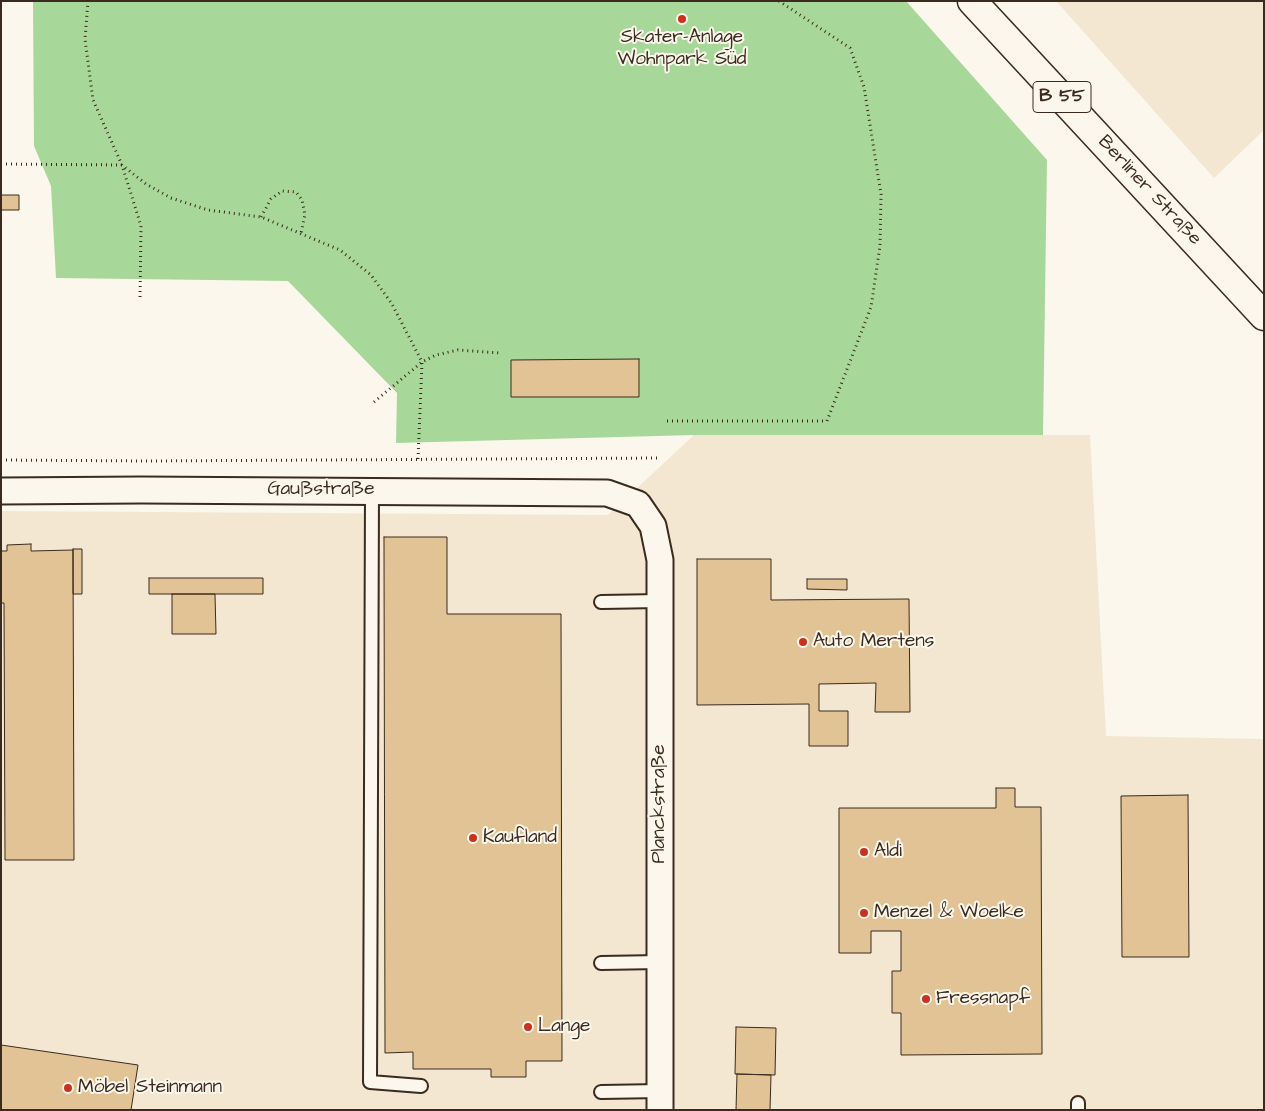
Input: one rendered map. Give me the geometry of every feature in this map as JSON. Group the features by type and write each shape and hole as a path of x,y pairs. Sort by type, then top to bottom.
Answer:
{"main road":[{"name":"Berliner Straße","path":"972,1 1264,316"}],"street":[{"name":"Gaußstraße","path":"1,491 607,493 638,504"},
{"name":"Planckstraße","path":"638,504 653,526 660,560 660,1101"}],"lane":[{"path":"372,491 370,1082 421,1086"},
{"path":"601,602 660,601"},
{"path":"601,963 660,962"},
{"path":"601,1092 660,1101"}],"path":[{"path":"88,1 85,39 93,100 122,165 141,226 140,300"},
{"path":"666,421 827,421 870,307 880,246 881,194 864,87 850,48 779,1"},
{"path":"1,164 122,165 146,184 171,198 208,210 261,218 340,250 371,275 392,304 422,362 418,459"},
{"path":"261,218 271,199 282,191 296,192 302,200 305,214 301,233"},
{"path":"374,402 422,362 436,355 458,350 500,353"},
{"path":"1,460 660,458"}],"shaded area":[{"path":"1056,1 1264,1 1264,130 1214,178"},
{"path":"694,435 1090,435 1106,736 1264,739 1264,1110 1,1110 1,511 608,515"}],"green space":[{"path":"33,1 906,1 1047,160 1043,435 694,435 396,443 397,393 288,281 56,278 51,186 34,146"}],"building":[{"path":"1,195 19,195 19,210 1,210"},
{"path":"639,359 639,397 511,397 511,360"},
{"name":"Kaufland","path":"384,537 447,537 447,614 561,614 562,1061 526,1061 526,1077 491,1077 491,1069 413,1069 413,1052 385,1053"},
{"path":"31,544 31,551 73,550 74,860 5,860 4,603 1,603 1,551 7,551 7,545"},
{"path":"73,549 82,549 82,594 73,594"},
{"name":"Auto Mertens","path":"697,559 771,559 771,600 909,599 910,712 875,712 876,683 819,684 819,711 848,711 848,746 809,746 809,704 697,705"},
{"path":"149,578 263,578 263,594 149,594"},
{"path":"807,579 847,579 847,590 807,589"},
{"path":"172,594 215,594 216,634 172,634"},
{"path":"996,788 1015,788 1015,807 1041,807 1042,1054 901,1055 901,1013 892,1013 892,971 901,971 901,931 871,931 871,953 839,953 839,808 996,808"},
{"path":"1188,795 1189,957 1122,957 1121,796"},
{"path":"736,1027 776,1028 775,1075 735,1074"},
{"name":"Möbel Steinmann","path":"1,1045 138,1065 131,1110 1,1110"},
{"path":"737,1074 771,1075 770,1110 736,1110"}],"place":[{"name":"Skater-Anlage Wohnpark Süd","path":"682,19"},
{"name":"Auto Mertens","path":"803,642"},
{"name":"Kaufland","path":"473,838"},
{"name":"Aldi","path":"864,852"},
{"name":"Menzel & Woelke","path":"864,913"},
{"name":"Fressnapf","path":"926,999"},
{"name":"Lange","path":"528,1027"},
{"name":"Möbel Steinmann","path":"68,1088"}]}
